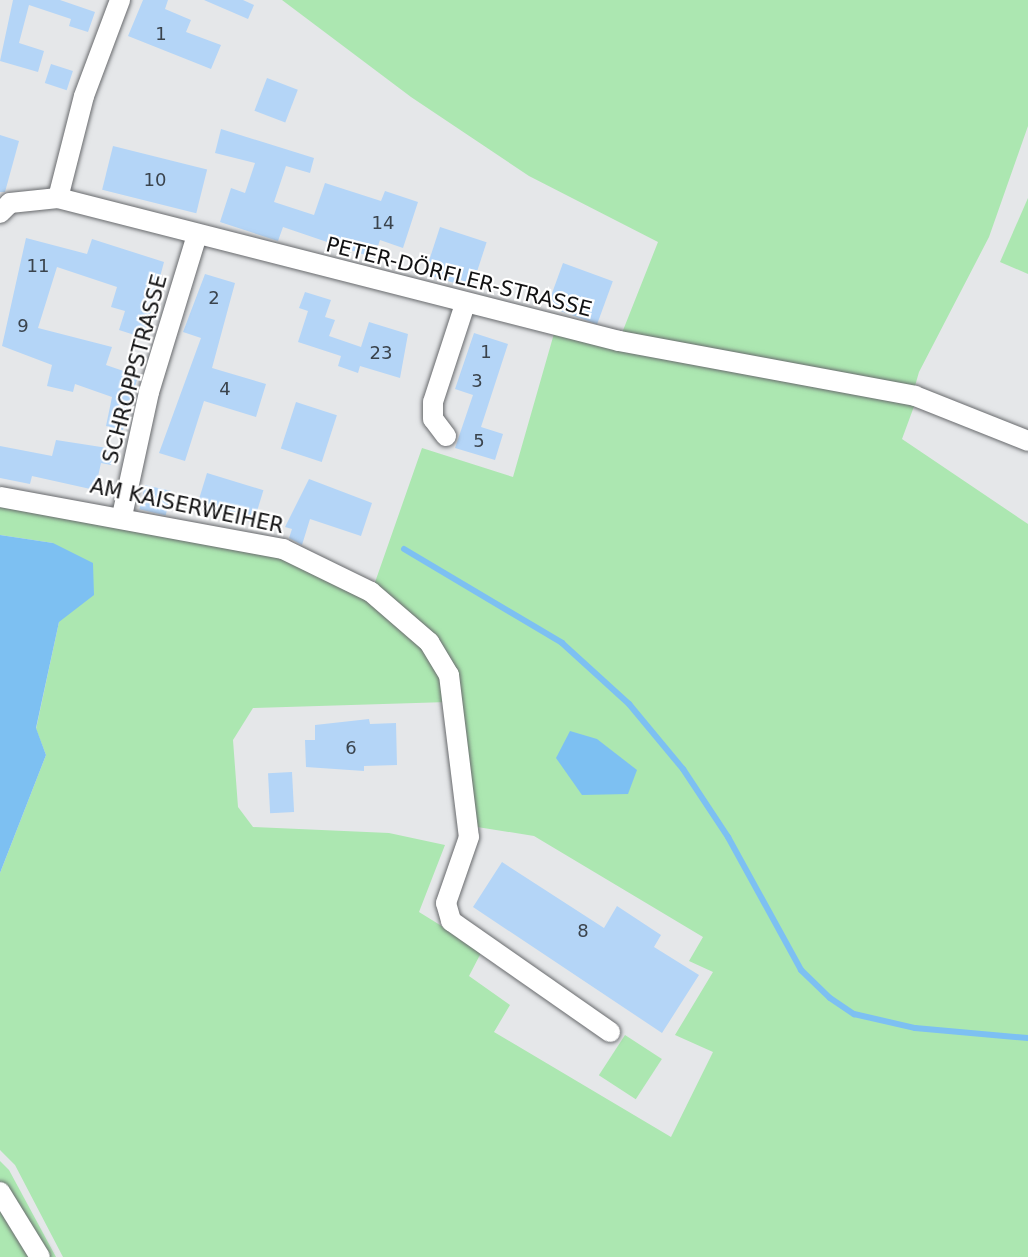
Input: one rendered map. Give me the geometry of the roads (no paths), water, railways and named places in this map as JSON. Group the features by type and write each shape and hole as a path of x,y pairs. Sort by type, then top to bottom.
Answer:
{"street":[{"path":"58,198 84,96 120,0"},
{"name":"PETER-DÖRFLER-STRASSE","path":"0,213 10,203 58,198 465,304 619,341 915,396 1028,441"},
{"name":"SCHROPPSTRASSE","path":"122,516 149,392 197,235"},
{"path":"446,436 433,419 433,402 465,304"},
{"name":"AM KAISERWEIHER","path":"0,497 122,516 283,549 371,592 429,642 449,675 469,837 446,903 451,921 609,1032"},
{"path":"0,1192 40,1257"}],"water":[{"path":"0,535 53,543 93,563 94,595 59,622 36,728 46,755 0,873"},
{"path":"570,731 597,739 637,770 628,794 582,795 556,758"}],"waterway":[{"path":"404,549 562,643 629,704 683,769 728,837 801,970 830,998 854,1014 915,1028 1028,1038"}]}
